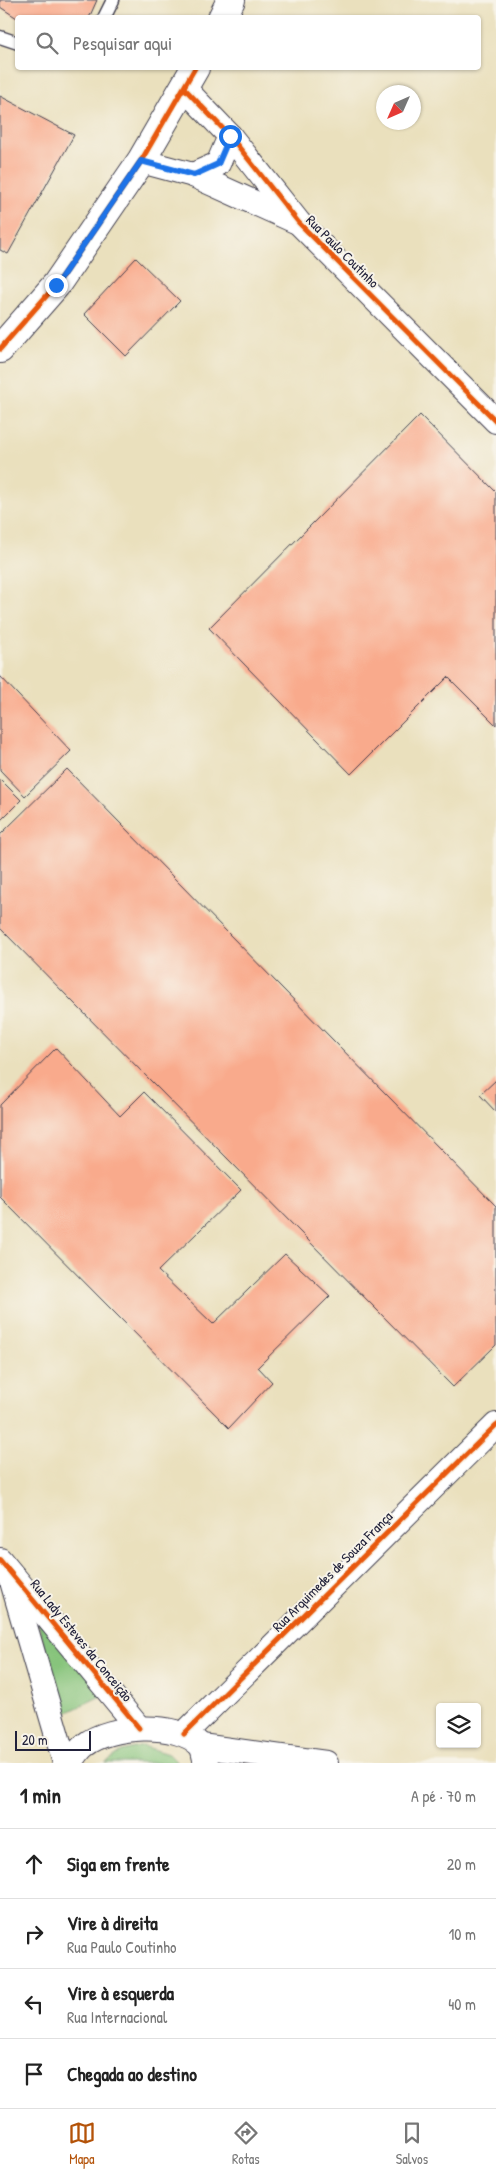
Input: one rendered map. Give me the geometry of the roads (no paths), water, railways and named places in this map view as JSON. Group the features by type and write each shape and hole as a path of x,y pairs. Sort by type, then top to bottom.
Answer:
{"street":[{"path":"224,15 231,0"},
{"path":"0,349 56,285 141,161 190,78"},
{"name":"Rua Paulo Coutinho","path":"190,78 230,136 299,223 496,421"},
{"path":"194,175 218,164 230,136"},
{"name":"Rua Paulo Coutinho","path":"141,161 194,175 299,223"},
{"name":"Rua Arquimedes de Souza França","path":"197,1748 496,1425"},
{"name":"Rua Lady Esteves da Conceição","path":"4,1563 139,1728"},
{"name":"Rua Lady Esteves da Conceição","path":"4,1563 65,1763"},
{"path":"70,1763 85,1745 106,1735 139,1728 197,1748 326,1763"}],"lane":[{"path":"106,15 113,0"},
{"path":"0,37 15,42"}]}
